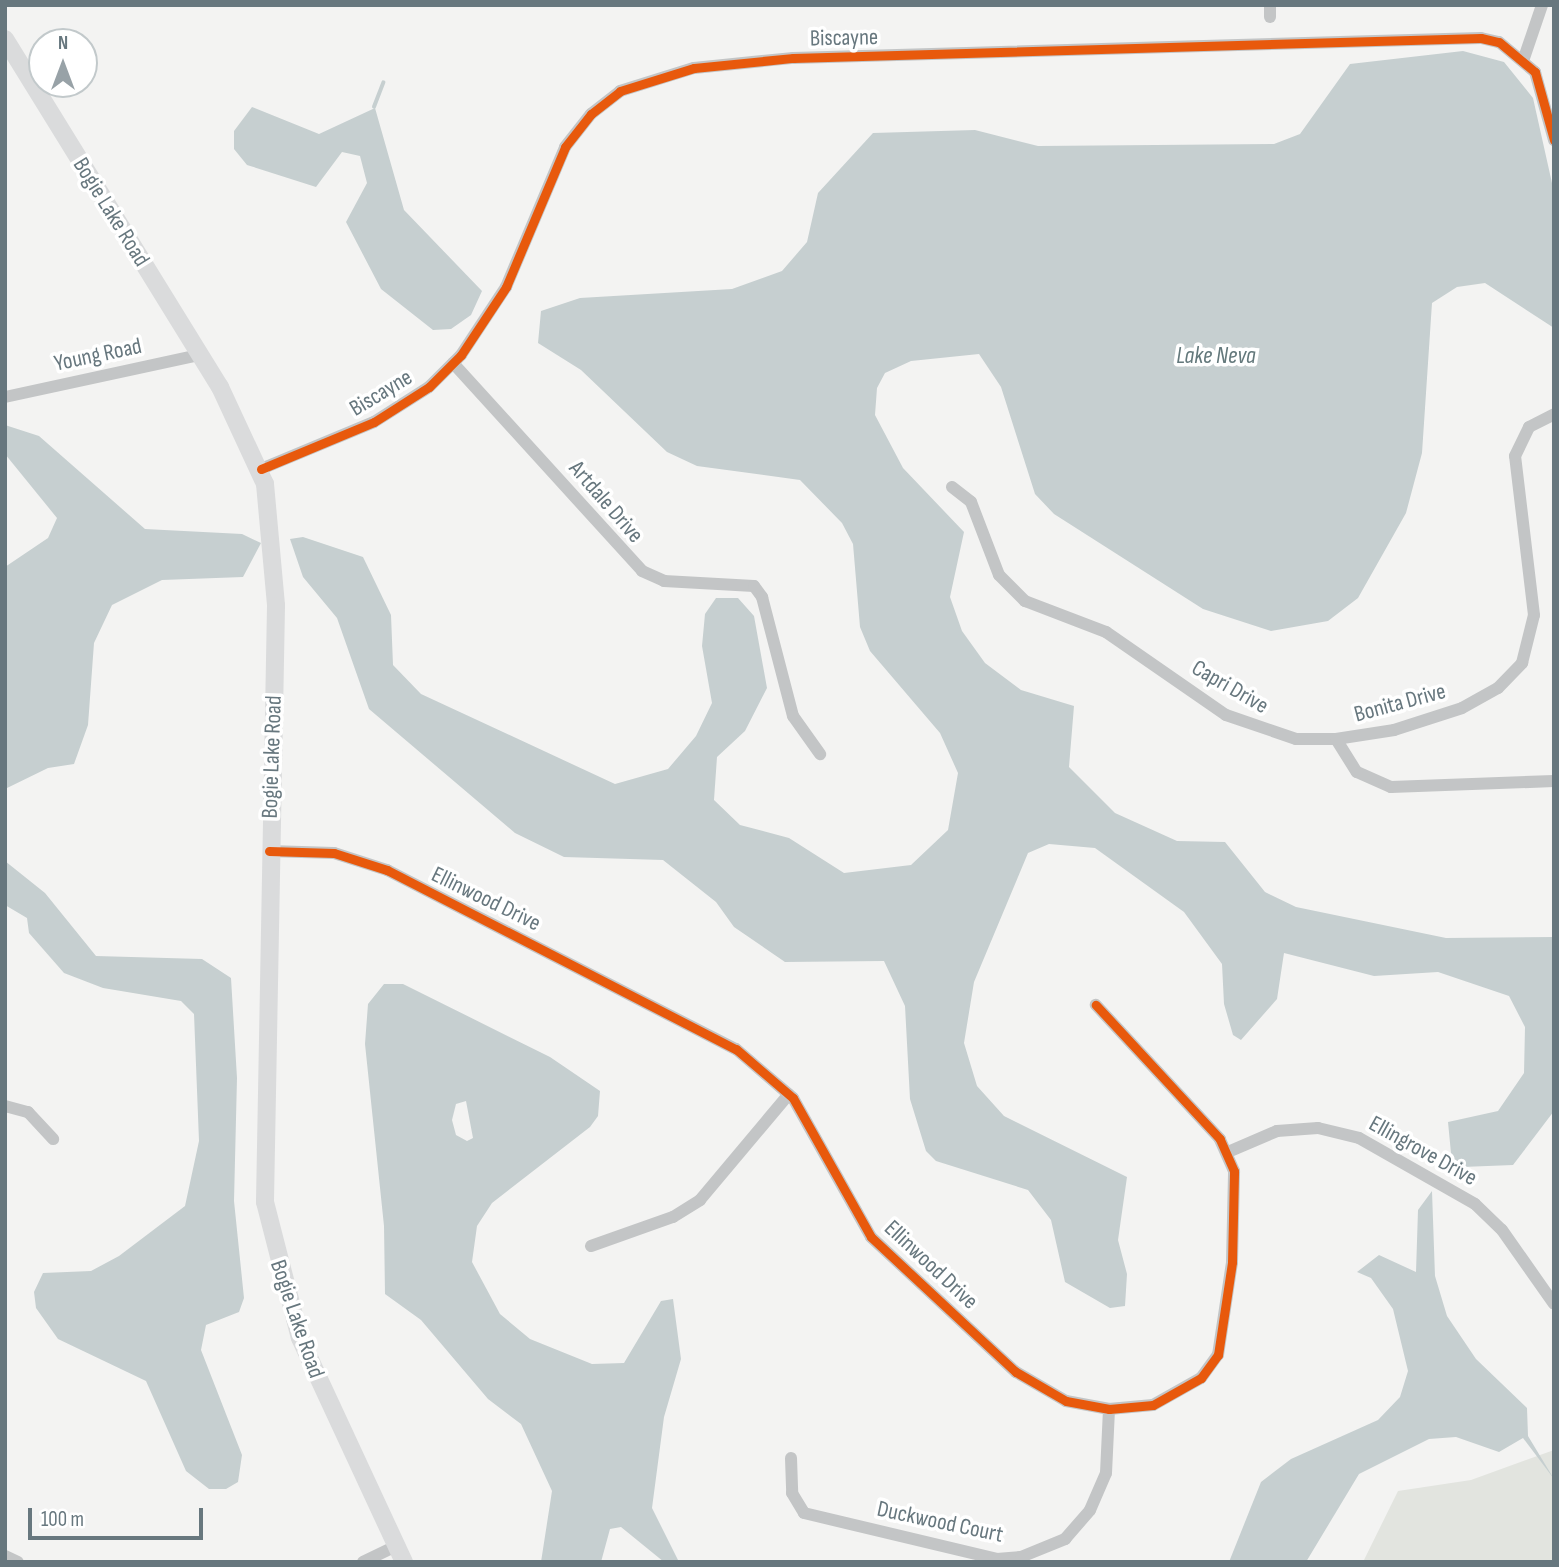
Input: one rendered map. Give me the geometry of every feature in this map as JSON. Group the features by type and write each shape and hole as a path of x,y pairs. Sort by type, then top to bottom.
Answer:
{"main road":[{"name":"Bogie Lake Road","path":"5,39 200,355 261,469 276,562 262,1138 269,1231 300,1338 400,1554"}],"street":[{"path":"1542,5 1524,58 1544,95 1554,140"},
{"name":"Biscayne","path":"261,469 400,408 453,363 506,287 565,147 591,114 649,80 716,64 793,58 1482,38 1524,58"},
{"name":"Young Road","path":"5,397 200,355"},
{"name":"Artdale Drive","path":"453,363 642,571 664,581 754,586 793,716 820,754"},
{"name":"Bonita Drive","path":"1336,739 1462,708 1498,688 1522,663 1534,615 1515,456 1530,427 1554,414"},
{"name":"Capri Drive","path":"952,487 971,502 999,575 1025,601 1106,632 1226,715 1274,734 1336,739"},
{"path":"1336,739 1357,772 1391,787 1554,781"},
{"name":"Ellinwood Drive","path":"269,851 334,853 387,870 736,1049 789,1094 871,1237 1016,1372 1066,1401 1109,1409 1177,1397 1218,1354 1227,1328 1236,1215 1228,1152"},
{"path":"1096,1006 1228,1152"},
{"path":"591,1246 673,1217 700,1200 789,1094"},
{"path":"5,1106 28,1112 53,1139"},
{"name":"Ellingrove Drive","path":"1228,1152 1277,1131 1318,1128 1359,1138 1475,1204 1502,1230 1552,1295"},
{"name":"Duckwood Court","path":"791,1458 792,1493 804,1513 997,1559 1021,1557 1065,1539 1090,1510 1106,1473 1109,1409"},
{"path":"363,1562 400,1554"},
{"path":"5,1556 18,1562"}],"shaded area":[{"path":"1554,1450 1554,1562 1363,1562 1398,1491 1471,1480"}],"water":[{"name":"Lake Neva","path":"1463,51 1504,62 1533,98 1554,192 1554,328 1485,283 1457,287 1432,303 1422,453 1406,513 1358,598 1328,621 1271,631 1203,609 1054,514 1035,494 1001,387 979,354 911,361 885,373 877,388 875,415 903,468 964,532 950,597 962,631 985,663 1021,690 1074,706 1069,767 1115,813 1177,841 1225,842 1265,892 1296,907 1446,938 1554,937 1554,1111 1513,1165 1462,1167 1453,1174 1448,1122 1498,1111 1524,1073 1525,1027 1509,996 1438,972 1374,976 1284,953 1277,999 1241,1040 1233,1035 1224,1004 1222,964 1184,912 1095,848 1049,844 1028,853 974,982 964,1043 977,1086 1004,1116 1127,1177 1118,1240 1127,1274 1125,1306 1110,1308 1065,1282 1051,1220 1028,1190 936,1161 926,1151 910,1099 905,1006 884,961 785,962 734,927 716,902 663,860 564,857 515,833 369,709 337,618 303,577 290,539 303,537 363,557 391,615 393,665 421,694 615,784 668,769 696,736 712,703 702,646 705,614 716,598 738,598 754,616 767,688 745,731 717,757 714,800 740,825 789,838 844,873 911,865 948,830 958,773 940,733 870,651 860,627 853,544 842,523 800,480 697,466 667,452 581,370 538,343 541,311 580,298 732,289 782,271 807,242 818,193 873,133 975,130 1038,146 1274,144 1300,134 1350,64"},
{"path":"252,107 319,134 375,108 404,210 482,291 471,315 451,329 433,330 381,289 346,222 367,183 360,156 342,152 316,187 247,165 234,149 234,131"},
{"path":"5,425 39,436 145,529 242,534 261,543 243,577 162,580 112,605 94,643 88,725 74,764 48,768 5,789 5,567 48,538 57,518 5,454"},
{"path":"5,861 45,893 96,956 202,959 231,978 237,1078 234,1201 244,1298 239,1312 206,1325 201,1350 242,1455 238,1482 226,1489 209,1489 186,1471 146,1381 58,1339 36,1308 34,1292 43,1273 91,1271 119,1256 185,1206 199,1141 194,1014 181,1001 103,988 64,973 29,933 27,918 5,905"},
{"path":"384,984 403,984 550,1057 600,1091 598,1116 590,1127 492,1203 477,1226 472,1262 500,1314 530,1339 592,1364 624,1363 661,1301 673,1299 681,1359 664,1417 652,1508 679,1562 664,1562 621,1527 610,1529 601,1562 541,1562 552,1491 521,1424 488,1399 421,1320 385,1294 384,1226 365,1044 368,1004","holes":["466,1101 473,1138 467,1141 456,1135 452,1120 456,1104"]},
{"path":"1432,1191 1435,1276 1447,1316 1476,1359 1527,1408 1528,1436 1554,1479 1523,1438 1499,1452 1456,1437 1429,1439 1359,1474 1306,1562 1229,1562 1261,1482 1291,1459 1378,1420 1400,1397 1408,1371 1393,1309 1371,1278 1357,1272 1379,1255 1416,1272 1418,1210"}],"waterway":[{"path":"374,107 383,83"}],"cycle path":[{"path":"261,469 374,422 429,387 461,355 506,287 565,147 591,114 620,91 694,68 793,58 1481,38 1499,42 1535,72 1554,140"},
{"path":"269,851 334,853 387,870 736,1049 793,1098 871,1237 1016,1372 1066,1401 1109,1409 1153,1405 1201,1378 1218,1355 1232,1262 1234,1171 1220,1139 1096,1005"}]}
